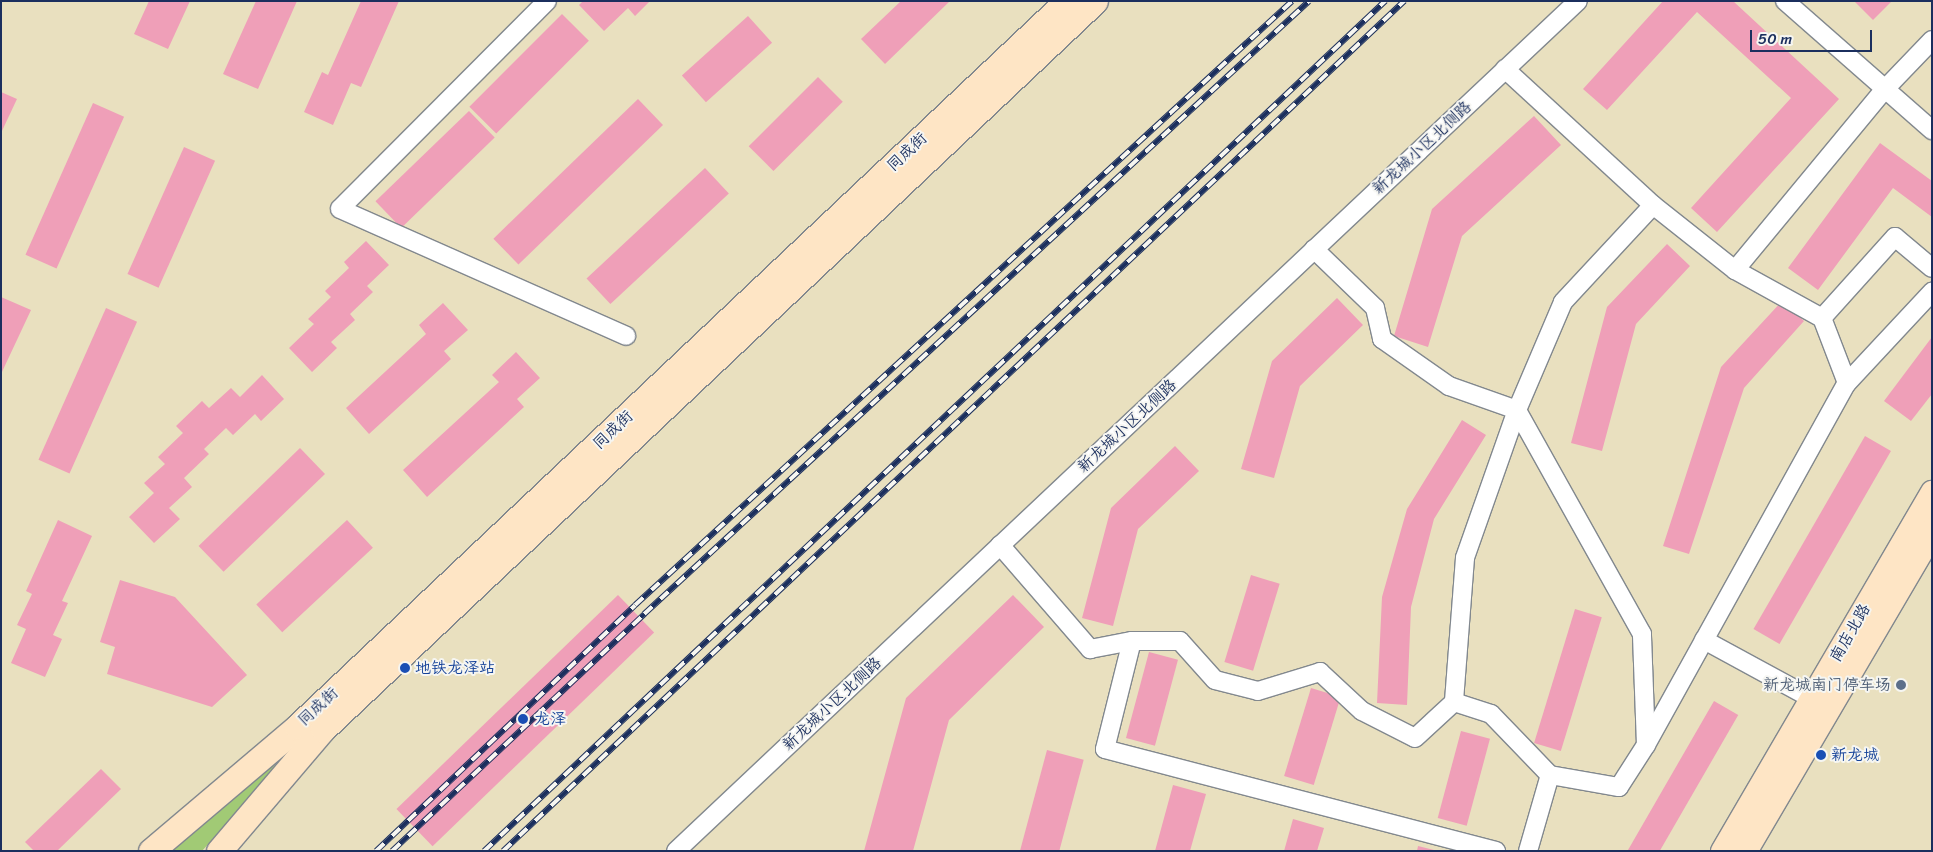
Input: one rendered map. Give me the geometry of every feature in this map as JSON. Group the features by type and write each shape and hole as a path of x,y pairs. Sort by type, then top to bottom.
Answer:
{"main road":[{"name":"同成街","path":"155,848 297,727 1067,1"},
{"name":"同成街","path":"219,851 323,729 1095,1"},
{"name":"南店北路","path":"1744,851 1820,703 1932,493"},
{"name":"南店北路","path":"1722,851 1932,530"}],"street":[{"path":"547,1 340,209 626,336"},
{"name":"新龙城小区北侧路","path":"676,851 1578,1"},
{"path":"1785,1 1932,130"},
{"path":"1735,270 1885,89 1932,40"},
{"path":"1505,69 1653,205 1735,270 1822,318 1847,383"},
{"path":"1000,545 1090,649 1132,641 1180,641 1215,680 1258,691 1320,672 1362,712 1415,738 1454,702 1465,558 1517,410 1563,302 1653,205"},
{"path":"1822,318 1895,237 1932,268"},
{"path":"1314,250 1375,308 1382,339 1448,386 1517,410 1642,634 1646,745"},
{"path":"1454,702 1491,714 1550,775 1619,787 1646,745 1847,383 1932,292"},
{"path":"1704,640 1820,703"},
{"path":"1132,641 1105,749 1496,851"},
{"path":"1528,851 1550,775"}],"green space":[{"path":"288,749 242,806 202,851 169,851 174,843 199,828"}],"building":[{"path":"149,1 190,1 168,49 134,34"},
{"path":"256,1 297,1 258,89 223,74"},
{"path":"361,1 399,1 361,87 351,83 333,125 304,112 322,72 328,75"},
{"path":"583,1 650,1 635,16 628,8 604,31 579,5"},
{"path":"901,1 950,1 885,64 861,39"},
{"path":"1663,1 1733,1 1839,99 1717,232 1691,208 1791,98 1697,12 1607,110 1583,89"},
{"path":"1854,1 1892,1 1873,20"},
{"path":"562,14 589,41 496,134 469,107"},
{"path":"748,16 772,43 706,102 682,76"},
{"path":"818,77 843,102 773,171 749,146"},
{"path":"1,92 17,99 1,133"},
{"path":"638,99 663,125 518,265 493,239"},
{"path":"93,103 124,117 57,268 25,255"},
{"path":"469,111 495,138 401,228 375,201"},
{"path":"1534,116 1561,145 1462,236 1428,347 1394,336 1432,209"},
{"path":"1880,143 1932,181 1932,217 1893,188 1818,290 1788,268"},
{"path":"184,147 215,161 159,288 127,274"},
{"path":"705,168 729,194 610,304 587,278"},
{"path":"366,241 389,265 367,286 373,292 350,314 355,320 331,342 337,348 312,372 289,348 314,324 308,319 331,297 325,291 349,268 344,262"},
{"path":"1667,244 1690,266 1636,324 1602,451 1571,443 1607,307"},
{"path":"1,297 31,310 1,374"},
{"path":"1337,298 1363,325 1300,386 1274,478 1241,469 1272,361"},
{"path":"1782,301 1804,321 1744,388 1689,554 1663,546 1721,367"},
{"path":"443,303 468,330 444,351 451,359 369,434 346,408 426,334 419,325"},
{"path":"106,308 137,322 70,473 38,460"},
{"path":"1932,337 1932,394 1911,421 1884,401"},
{"path":"516,352 540,378 517,399 524,407 427,497 403,470 499,382 492,375"},
{"path":"262,375 284,399 261,421 255,414 233,435 226,428 204,449 209,454 184,478 192,487 169,508 180,519 154,543 129,517 154,493 144,483 165,464 158,457 183,433 176,426 202,401 209,408 231,388 240,397"},
{"path":"1462,420 1486,435 1434,519 1411,607 1407,705 1377,703 1382,597 1407,509"},
{"path":"1865,436 1891,451 1779,644 1754,629"},
{"path":"1175,446 1199,471 1138,529 1113,626 1082,618 1111,508"},
{"path":"300,448 325,474 224,572 199,546"},
{"path":"58,520 92,536 62,601 68,603 53,635 62,639 45,677 11,663 26,629 17,625 32,594 26,591"},
{"path":"347,520 373,548 282,632 256,605"},
{"path":"1251,575 1280,584 1253,671 1224,662"},
{"path":"120,580 175,597 247,675 212,707 107,674 115,647 100,642"},
{"path":"618,595 654,632 433,846 396,809"},
{"path":"1013,595 1044,627 949,720 913,851 864,851 906,698"},
{"path":"1575,609 1602,617 1561,751 1534,743"},
{"path":"1149,652 1178,660 1155,746 1126,738"},
{"path":"1311,688 1341,697 1314,785 1284,776"},
{"path":"1714,701 1738,715 1660,851 1627,851"},
{"path":"1461,731 1490,739 1467,826 1438,818"},
{"path":"1047,750 1084,760 1059,851 1020,851"},
{"path":"101,769 121,789 57,851 34,851 25,842"},
{"path":"1173,785 1206,794 1190,851 1155,851"},
{"path":"1293,819 1324,828 1317,851 1284,851"},
{"path":"1418,846 1434,850 1434,851 1417,851"}],"railway":[{"path":"376,851 635,605 1292,1"},
{"path":"392,851 644,614 1309,1"},
{"path":"484,851 1385,1"},
{"path":"503,851 1404,1"}],"place":[{"name":"地铁龙泽站","path":"405,668"},
{"name":"新龙城南门停车场","path":"1901,685"},
{"name":"龙泽","path":"523,719"},
{"name":"新龙城","path":"1821,755"}]}
